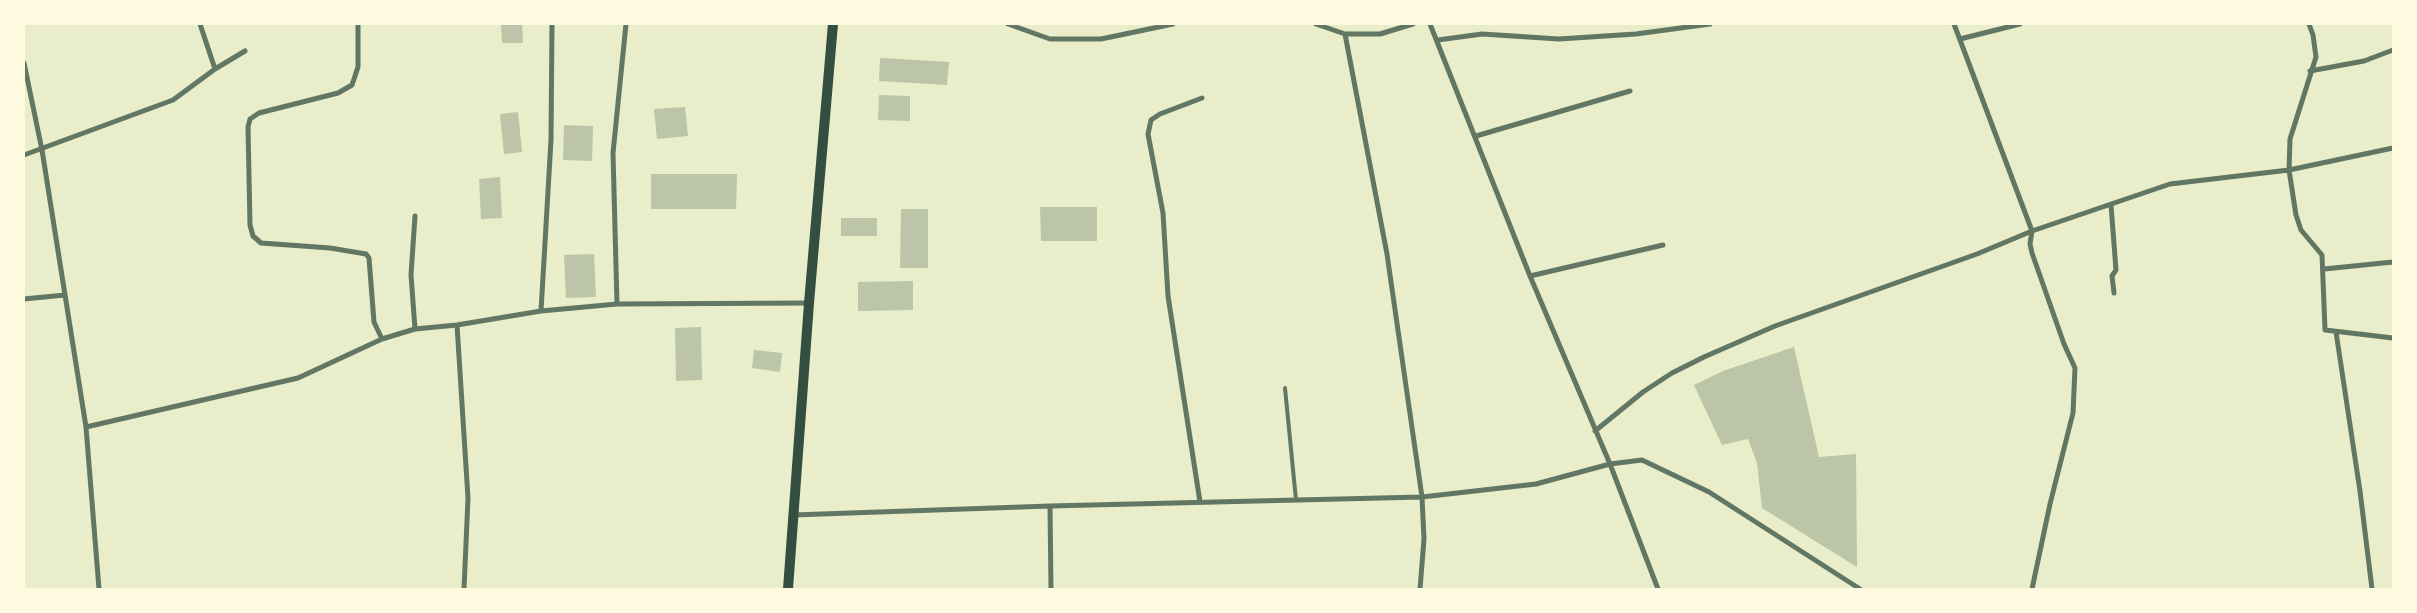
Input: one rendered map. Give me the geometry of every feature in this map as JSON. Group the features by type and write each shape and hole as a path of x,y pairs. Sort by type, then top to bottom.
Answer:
{"main road":[{"path":"788,589 792,515 833,24"}],"street":[{"path":"200,24 215,69"},
{"path":"358,24 358,67 352,85 338,93 260,113 250,119 248,127 250,225 253,236 261,243 330,248 366,254 369,258 374,322 382,340"},
{"path":"541,311 551,140 552,24"},
{"path":"617,304 613,153 626,24"},
{"path":"1008,24 1050,39 1101,39 1172,24"},
{"path":"1316,24 1345,34 1380,34 1413,24"},
{"path":"1430,24 1438,40 1530,276 1610,464 1658,589"},
{"path":"1438,40 1482,34 1559,39 1636,34 1710,24"},
{"path":"1954,24 2032,231 2030,244 2032,253 2064,344 2075,368 2073,413 2050,504 2032,589"},
{"path":"1960,39 2020,24"},
{"path":"2309,24 2313,35 2316,56 2290,139 2289,170 2296,215 2301,230 2322,255 2325,330 2393,338"},
{"path":"1345,34 1387,254 1422,497 1424,539 1420,589"},
{"path":"2310,72 2364,61 2393,50"},
{"path":"24,155 42,150 173,100 215,69 245,51"},
{"path":"24,63 42,150 86,427 99,589"},
{"path":"1476,136 1630,91"},
{"path":"1200,502 1168,296 1163,213 1148,134 1151,120 1160,114 1202,98"},
{"path":"1595,431 1650,387 1672,373 1704,357 1775,326 1977,254 2032,231 2170,184 2289,170 2393,148"},
{"path":"2111,205 2116,270 2112,276 2114,293"},
{"path":"415,216 411,275 415,329"},
{"path":"1530,276 1663,245"},
{"path":"2324,269 2393,262"},
{"path":"24,299 65,294"},
{"path":"86,427 298,378 382,340 415,329 457,325 541,311 617,304 809,303"},
{"path":"457,325 468,498 464,589"},
{"path":"2336,332 2360,491 2372,589"},
{"path":"792,515 1050,506 1422,497 1536,484 1610,464 1642,460 1709,492 1860,589"},
{"path":"1050,506 1051,589"}],"lane":[{"path":"1285,388 1296,500"}],"building":[{"path":"501,24 522,24 523,43 502,43"},
{"path":"880,58 949,62 947,85 879,81"},
{"path":"879,95 910,96 910,121 878,120"},
{"path":"685,107 688,136 657,139 654,109"},
{"path":"518,112 522,152 504,154 500,114"},
{"path":"564,125 593,126 592,161 563,160"},
{"path":"651,174 737,174 736,209 651,209"},
{"path":"500,177 502,218 481,219 479,179"},
{"path":"1040,207 1097,207 1097,241 1041,241"},
{"path":"901,209 928,209 928,268 900,268"},
{"path":"841,218 877,218 877,236 841,236"},
{"path":"594,254 596,297 566,298 564,255"},
{"path":"913,281 913,310 858,311 858,282"},
{"path":"701,327 702,380 676,381 675,328"},
{"path":"1794,347 1819,457 1856,454 1857,567 1762,508 1757,463 1748,439 1722,445 1694,385 1723,371"},
{"path":"754,350 782,353 780,372 752,368"}]}
